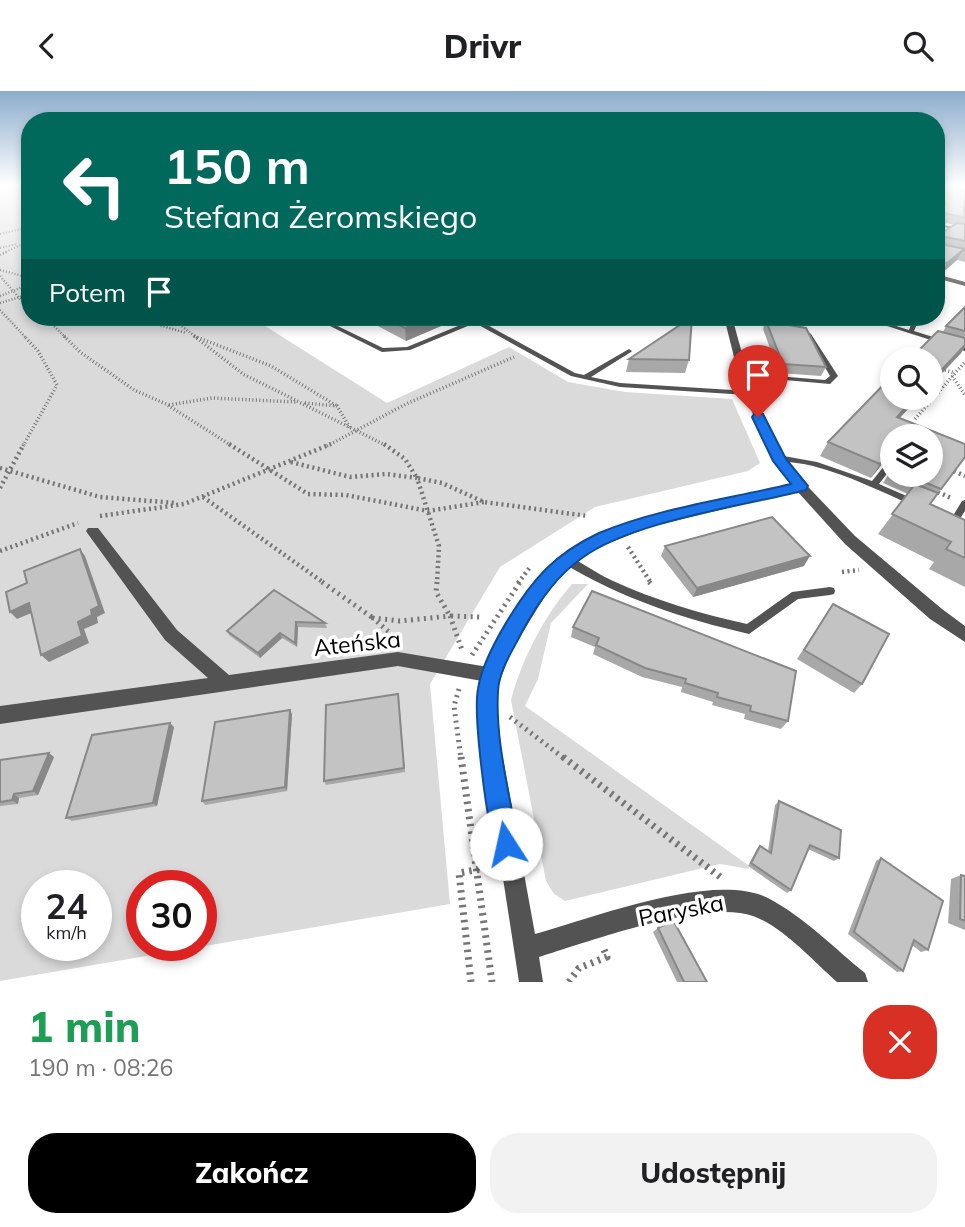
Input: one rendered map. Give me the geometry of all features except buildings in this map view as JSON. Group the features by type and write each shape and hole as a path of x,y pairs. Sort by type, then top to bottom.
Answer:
{"street":[{"path":"731,326 748,393 778,457 801,486 869,556 965,635"},
{"path":"531,982 509,863 487,696 492,675 521,617 551,574 591,544 627,529 801,486"},
{"path":"90,523 171,635 227,684"},
{"name":"Ateńska","path":"0,715 398,659 492,675"},
{"name":"Paryska","path":"525,949 678,907 726,899 758,905 856,982"}],"lane":[{"path":"945,232 951,228 965,231"},
{"path":"945,278 965,284"},
{"path":"333,326 382,350 408,349 464,326"},
{"path":"484,326 573,375 620,385 748,393"},
{"path":"742,375 827,382 834,376 809,335 801,329 779,326"},
{"path":"891,326 965,349"},
{"path":"911,332 913,326"},
{"path":"586,377 629,351"},
{"path":"778,457 805,459 920,506"},
{"path":"874,485 880,477"},
{"path":"943,516 957,524 965,503"},
{"path":"567,560 595,577 663,603 711,621 749,629 796,595 831,591"}],"path":[{"path":"0,234 21,229"},
{"path":"0,248 21,243"},
{"path":"0,255 21,245"},
{"path":"0,270 21,276"},
{"path":"0,276 21,299"},
{"path":"0,296 21,287"},
{"path":"0,303 19,297"},
{"path":"0,310 38,351 57,385 0,488"},
{"path":"54,326 80,352 134,390 168,405 308,494 346,495 428,511 484,502"},
{"path":"162,326 271,366 337,406 350,428"},
{"path":"180,326 243,374 388,446 405,459 417,478 439,546 436,592 450,616 462,650"},
{"path":"0,551 90,523 203,497 271,471 406,404 526,351"},
{"path":"943,387 965,362"},
{"path":"945,370 954,375 965,395"},
{"path":"168,405 212,398 337,406"},
{"path":"915,419 923,410"},
{"path":"290,462 350,477 386,474 417,478 442,483 484,502 588,516"},
{"path":"0,468 100,497 184,503"},
{"path":"954,471 965,476"},
{"path":"203,497 373,618 405,647 432,665"},
{"path":"626,545 663,603"},
{"path":"492,982 454,706 464,669 497,613 541,558"},
{"path":"842,572 863,570"},
{"path":"373,618 400,621 450,616 480,617"},
{"path":"509,716 758,905"},
{"path":"471,982 459,873 509,863"}],"shaded area":[{"path":"0,228 21,228 21,326 265,326 387,403 509,347 568,382 625,392 732,399 760,463 748,471 595,507 500,567 430,684 450,904 217,944 217,870 126,870 126,959 0,981"},
{"path":"572,584 588,584 551,623 538,679 525,706 748,865 749,869 720,864 565,901 554,894 546,881 511,700 535,639"}],"route":[{"path":"506,844 487,703 488,689 497,662 521,617 551,574 591,544 647,523 801,486 786,471 758,417"}]}
